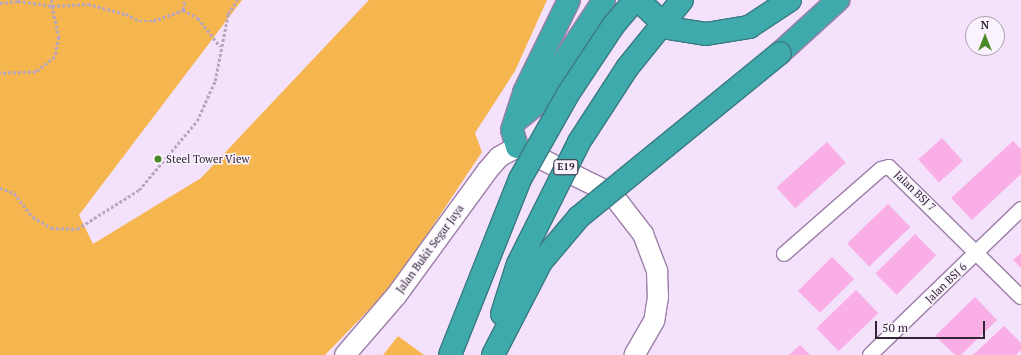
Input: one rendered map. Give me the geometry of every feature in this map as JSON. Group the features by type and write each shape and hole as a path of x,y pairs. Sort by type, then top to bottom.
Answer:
{"highway":[{"path":"517,147 512,130 517,121 524,92 569,0"},
{"path":"517,121 534,106 555,71 604,0"},
{"path":"450,355 520,179 568,94 613,26 635,0"},
{"path":"638,0 668,28 706,34 749,27 790,0"},
{"name":"E19","path":"490,355 518,264 579,142 627,68 682,0"},
{"path":"493,355 541,262 579,218 780,53 838,0"}],"street":[{"name":"Jalan Bukit Segar Jaya","path":"345,355 396,296 487,171 499,157 517,147"},
{"name":"Jalan Bukit Segar Jaya","path":"363,355 389,325 508,165 517,147"},
{"path":"517,147 612,194 643,234 657,271 658,297 654,321 634,355"},
{"name":"Jalan BSJ 7","path":"784,254 880,169 889,167 1021,297"},
{"name":"Jalan BSJ 6","path":"870,355 1021,209"}],"path":[{"path":"0,73 36,72 55,57 59,37 52,0"},
{"path":"183,10 185,0"},
{"path":"0,188 14,193 33,217 52,228 77,229 139,190 197,121 214,81 220,46 228,14 237,0"},
{"path":"0,4 18,1 52,6 88,4 126,14 138,21 153,21 183,10 198,18 220,46"}],"shaded area":[{"path":"0,0 242,0 79,215 93,244 201,178 369,0 547,0 515,71 475,133 482,152 394,284 325,355 0,355"},
{"path":"398,336 424,355 383,355"}],"building":[{"path":"942,138 963,161 939,182 918,159"},
{"path":"1013,141 1021,149 1021,174 972,220 951,198"},
{"path":"827,142 846,163 795,208 776,188"},
{"path":"888,204 910,227 869,267 847,244"},
{"path":"915,234 936,255 897,295 875,274"},
{"path":"1021,253 1021,268 1013,260"},
{"path":"832,257 854,279 820,313 798,291"},
{"path":"856,290 878,313 839,351 816,328"},
{"path":"975,297 997,320 961,355 955,355 935,336"},
{"path":"1004,326 1021,343 1021,350 1016,355 973,355"},
{"path":"800,345 810,355 789,355"}],"place":[{"name":"Steel Tower View","path":"158,159"}]}
